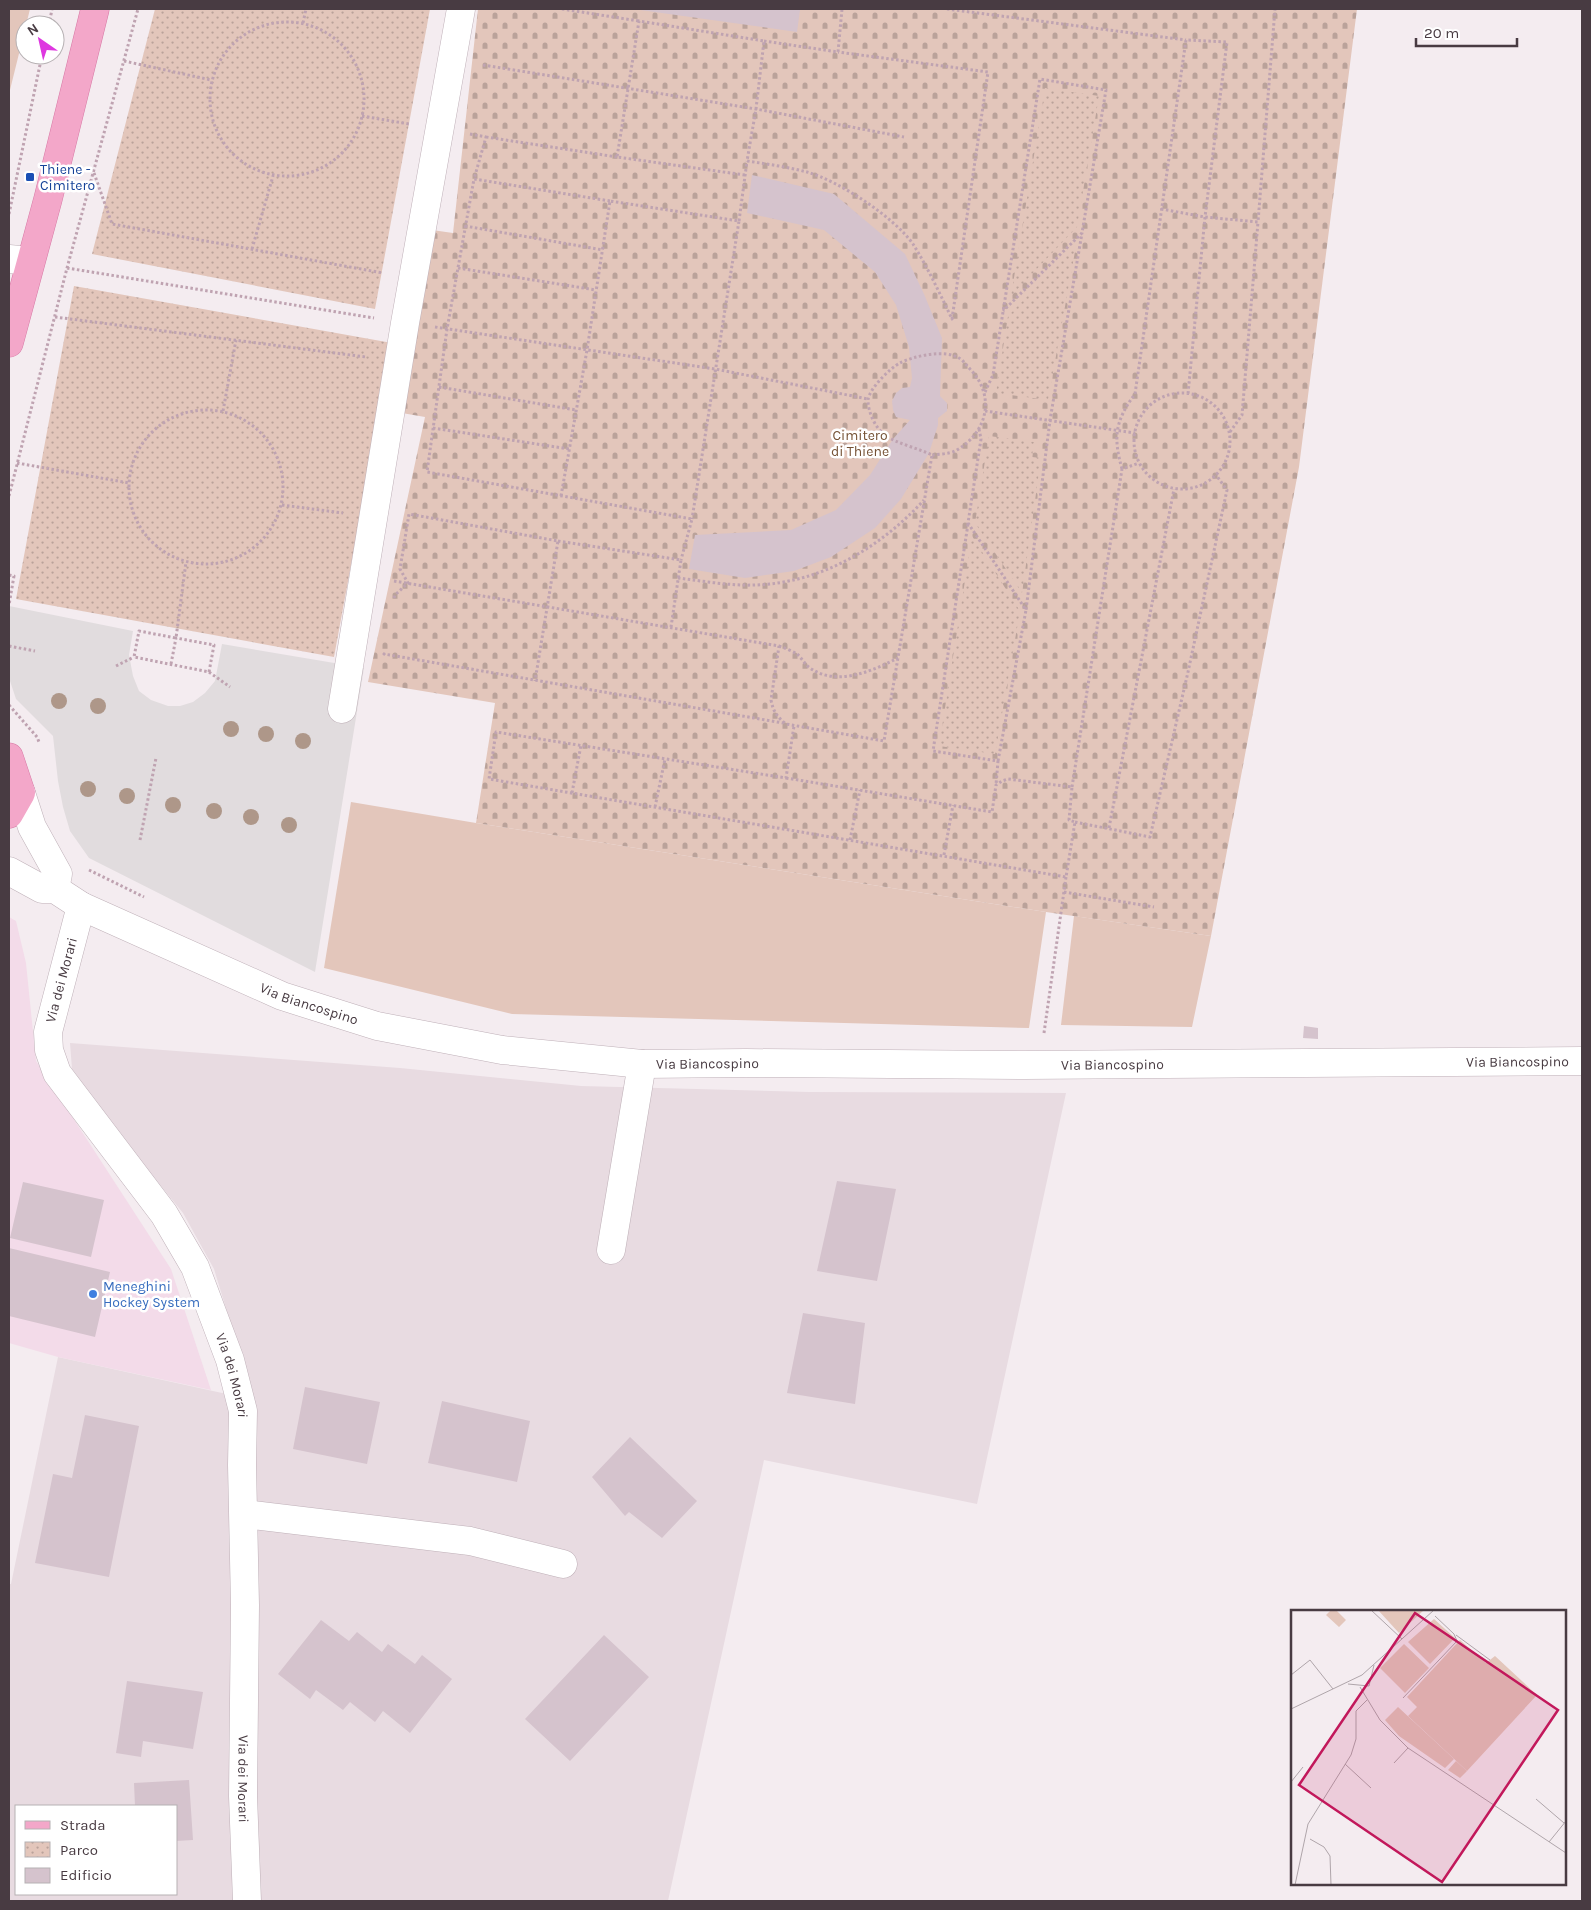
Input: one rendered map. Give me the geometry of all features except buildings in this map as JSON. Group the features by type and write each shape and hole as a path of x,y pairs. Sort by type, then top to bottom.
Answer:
{"main road":[{"path":"9,344 20,260 48,199 95,9"},
{"path":"9,757 15,803"}],"street":[{"path":"342,709 404,323 461,9"},
{"path":"15,803 32,827 58,874 55,889"},
{"name":"Via Biancospino","path":"9,871 42,889 55,889 81,906 282,996 377,1026 502,1050 642,1064 1035,1065 1582,1061"},
{"name":"Via dei Morari","path":"81,906 48,1032 49,1050 57,1073 164,1214 195,1267 230,1360 243,1411 243,1796 247,1901"},
{"name":"Via Biancospino","path":"611,1250 642,1064"},
{"path":"244,1514 470,1541 563,1564"}],"path":[{"path":"9,496 67,268 138,9"},
{"path":"303,23 306,9"},
{"path":"562,9 838,52 988,72 952,319 931,275 912,243 891,221 864,200 809,172 747,161"},
{"path":"838,52 842,9"},
{"path":"947,9 1186,40 1227,42 1205,217 1188,394"},
{"path":"1230,432 1242,414 1275,9"},
{"path":"283,21 303,23 323,29 339,41 353,57 361,76 363,89 362,116 355,136 343,152 326,165 308,173 272,176 248,166 232,154 220,139 212,120 209,94 211,80 218,62 230,45 245,33 264,24 283,21"},
{"path":"617,157 639,22"},
{"path":"1186,40 1135,394 1119,418 1116,430 1116,442 1122,470 1068,820 1150,837 1188,672 1226,490 1216,475"},
{"path":"671,628 681,560 692,519 756,109 764,41"},
{"path":"124,61 211,80"},
{"path":"478,64 756,109 904,137"},
{"path":"9,214 40,65"},
{"path":"984,393 993,375 1040,79 1106,90 1050,420 1026,610 998,761 992,812 496,732 489,779 1066,877"},
{"path":"362,116 439,128"},
{"path":"486,137 745,175"},
{"path":"94,173 112,224 388,274"},
{"path":"252,249 272,176"},
{"path":"692,519 428,472 447,329 474,179 739,221"},
{"path":"561,496 587,350 610,201"},
{"path":"1161,209 1205,217 1258,222"},
{"path":"466,226 603,250"},
{"path":"1003,311 1082,233"},
{"path":"67,268 404,323 715,369 868,399"},
{"path":"458,268 596,290"},
{"path":"56,317 366,356 365,365"},
{"path":"223,411 236,340"},
{"path":"942,354 958,357 980,382 984,393 985,411 973,438 953,452 932,455 886,436 872,420 868,399 875,385 898,364 923,355 942,354"},
{"path":"439,387 576,410"},
{"path":"1188,394 1198,396 1213,404 1224,417 1230,432 1230,449 1225,463 1216,475 1204,484 1190,489 1174,489 1160,484 1148,475 1139,463 1135,448 1135,433 1141,418 1151,404 1166,396 1188,394"},
{"path":"203,409 223,411 243,418 259,430 272,446 281,464 284,485 282,505 275,524 262,541 246,554 227,562 207,565 186,562 163,551 152,543 139,527 131,509 129,483 131,469 138,450 150,434 165,421 183,413 203,409"},
{"path":"985,411 1135,433"},
{"path":"979,427 982,439 933,751 998,761"},
{"path":"433,428 569,449"},
{"path":"386,646 384,654 884,740 932,455"},
{"path":"17,463 129,483"},
{"path":"1122,470 1139,463"},
{"path":"1108,828 1174,489"},
{"path":"678,578 754,585 787,581 821,573 860,554 888,535 925,498"},
{"path":"282,505 373,517"},
{"path":"408,583 400,569 409,514 558,541 681,560"},
{"path":"968,523 1026,610"},
{"path":"535,681 558,541"},
{"path":"171,664 186,562"},
{"path":"9,575 14,576 9,605"},
{"path":"364,576 779,646 797,654 809,668 822,675 839,678 880,667 898,658"},
{"path":"393,603 395,595 408,583"},
{"path":"134,657 139,631 214,645 209,672"},
{"path":"9,646 35,651"},
{"path":"779,646 771,700 772,708 779,719 786,724"},
{"path":"116,666 134,657 171,664 209,672 230,688"},
{"path":"786,778 794,726"},
{"path":"572,793 580,745"},
{"path":"140,840 156,758"},
{"path":"656,808 665,759"},
{"path":"996,785 1008,779 1072,788"},
{"path":"850,840 860,790"},
{"path":"944,855 953,806"},
{"path":"1044,1036 1075,822"},
{"path":"87,869 149,900"},
{"path":"1064,892 1154,907"}],"shaded area":[{"path":"9,606 133,631 129,655 133,676 139,691 151,700 168,706 180,706 193,702 205,693 215,681 222,644 364,668 315,972 89,858 70,831 58,781 53,736 16,699 9,678"},
{"path":"9,917 16,921 26,963 36,1061 171,1269 211,1390 58,1357 9,1343"},
{"path":"70,1043 400,1068 581,1086 809,1092 1066,1093 977,1504 764,1460 668,1901 9,1901 9,1584 11,1584 58,1357 254,1400 214,1269 183,1213 116,1131 72,1069"}],"green space":[{"path":"9,9 30,9 29,15 15,15 16,65 9,94"},
{"path":"155,9 430,9 375,309 92,254"},
{"name":"Cimitero di Thiene","path":"478,9 1357,9 1299,467 1211,936 476,823 495,703 368,682 425,417 396,412 425,229 453,233"},
{"path":"1045,88 1099,96 1077,227 1011,296"},
{"path":"1076,246 1048,400 996,393 1008,316"},
{"path":"74,286 392,343 334,657 16,599"},
{"path":"989,436 1034,442 1032,457 1041,458 1022,593 975,523"},
{"path":"972,536 1020,611 995,754 939,746"},
{"path":"351,802 1046,912 1029,1028 512,1014 324,968"},
{"path":"1074,916 1211,936 1192,1027 1061,1025"}],"place":[{"name":"Thiene - Cimitero","path":"30,177"},
{"name":"Meneghini Hockey System","path":"93,1294"}]}
